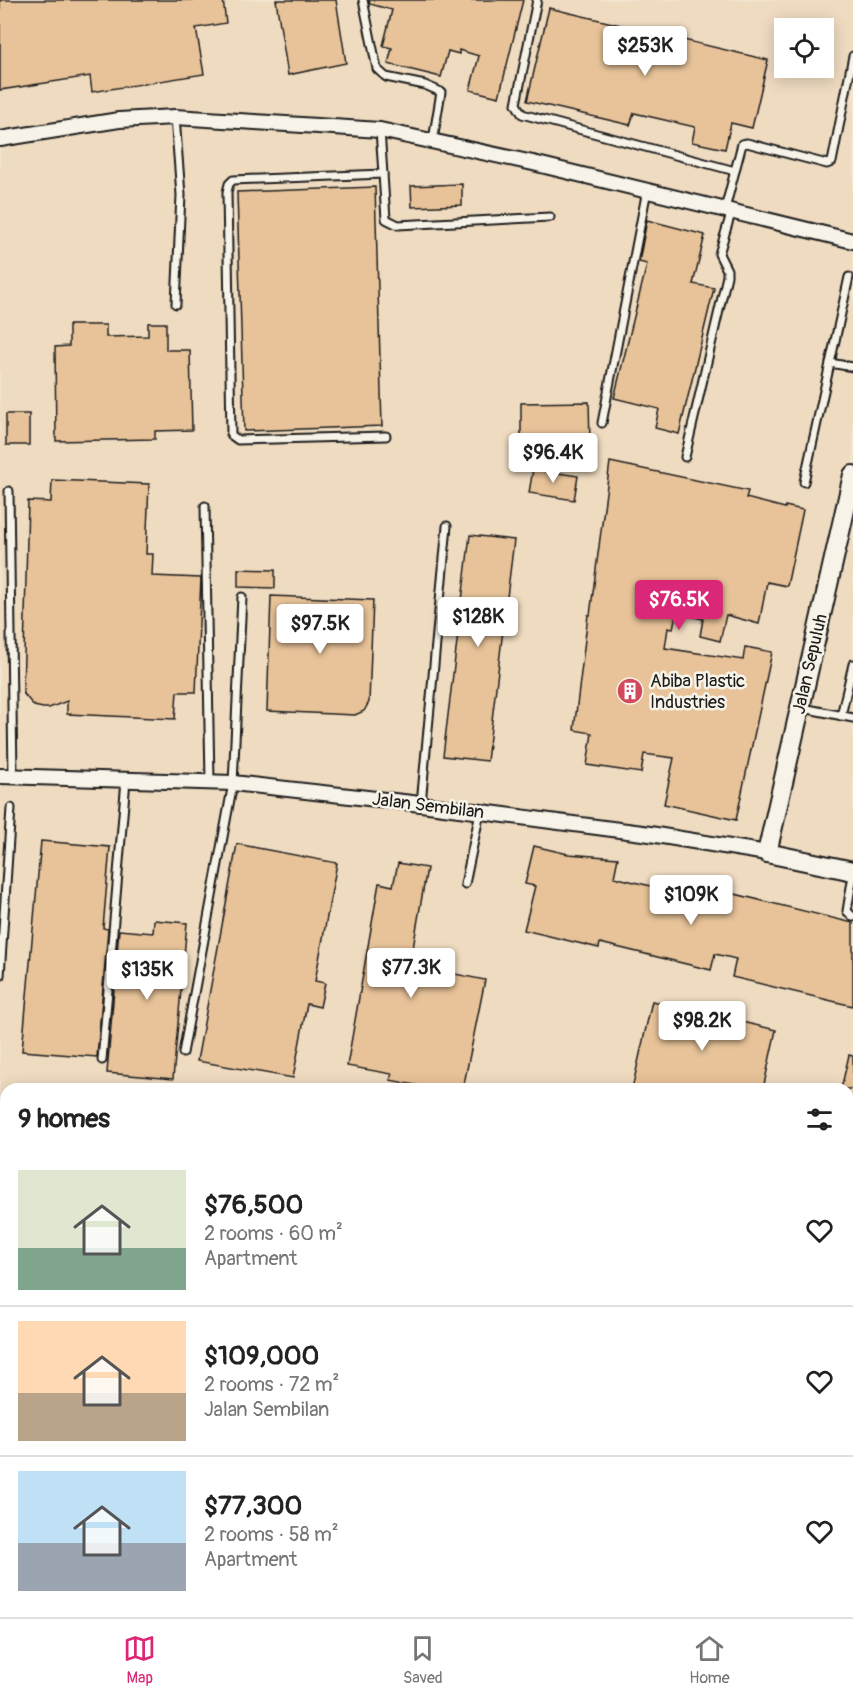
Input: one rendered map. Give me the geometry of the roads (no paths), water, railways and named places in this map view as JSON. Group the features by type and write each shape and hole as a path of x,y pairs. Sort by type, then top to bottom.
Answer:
{"main road":[{"name":"Jalan Sepuluh","path":"767,854 850,502 853,475"},
{"name":"Jalan Sembilan","path":"767,854 853,873"}],"street":[{"path":"0,139 119,120 175,117 380,130 433,140 729,209 853,241"},
{"name":"Jalan Sembilan","path":"7,776 232,783 422,804 650,834 767,854"}],"lane":[{"path":"363,0 376,69 386,77 426,85 441,92 433,140"},
{"path":"537,0 516,104 522,114 735,171"},
{"path":"685,457 727,276 727,270 720,254 742,144 747,143 827,164 832,162 853,56"},
{"path":"175,117 181,195 176,304"},
{"path":"380,130 386,219 398,225 550,217"},
{"path":"383,174 233,180 227,192 227,215 231,435 238,440 386,436"},
{"path":"602,423 648,190"},
{"path":"804,482 849,277"},
{"path":"830,363 853,368"},
{"path":"7,776 9,491"},
{"path":"205,506 210,782"},
{"path":"422,804 447,526"},
{"path":"183,1053 232,783 242,597"},
{"path":"841,716 853,664"},
{"path":"800,707 853,718"},
{"path":"102,1060 126,780"},
{"path":"0,976 11,808"},
{"path":"465,884 480,812"},
{"path":"853,873 847,911 853,917"}],"place":[{"name":"Abiba Plastic Industries","path":"630,691"}]}
